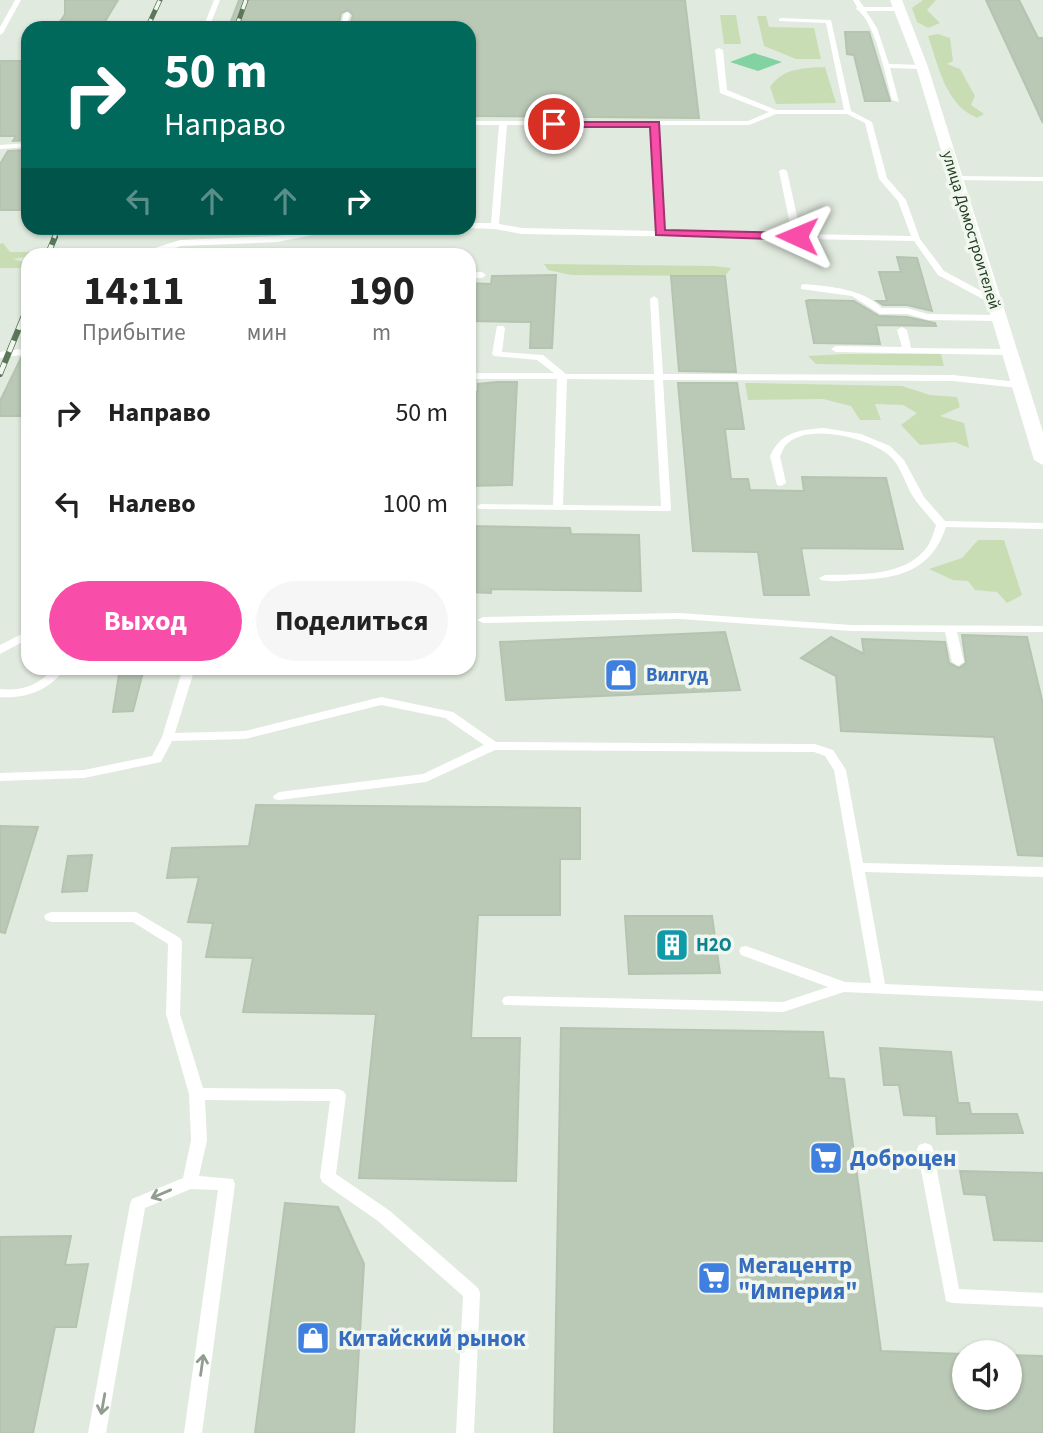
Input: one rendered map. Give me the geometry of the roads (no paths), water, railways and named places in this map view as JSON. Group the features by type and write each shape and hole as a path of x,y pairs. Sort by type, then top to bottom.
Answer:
{"street":[{"name":"улица Домостроителей","path":"898,5 922,67 1043,460"}],"lane":[{"path":"0,33 18,0"},
{"path":"209,21 218,0"},
{"path":"856,0 859,9 874,28 896,100"},
{"path":"859,9 898,5"},
{"path":"345,21 347,14"},
{"path":"781,20 829,20 848,112"},
{"path":"719,50 723,91 775,113"},
{"path":"887,66 922,67"},
{"path":"476,123 749,123 775,113 848,112 868,122 883,178 902,200 916,239 941,273 993,301"},
{"path":"495,226 503,124"},
{"path":"655,124 660,233"},
{"path":"0,147 21,146"},
{"path":"783,171 797,236"},
{"path":"956,178 1043,179"},
{"path":"476,226 522,231 916,239"},
{"path":"165,248 180,243 276,239 297,235"},
{"path":"476,275 482,275"},
{"path":"804,287 851,293 869,299 880,311 907,311 929,317 998,318"},
{"path":"482,507 666,509 654,299"},
{"path":"500,328 497,354 540,357 562,375"},
{"path":"902,330 907,349"},
{"path":"836,349 1008,352"},
{"path":"0,355 21,352"},
{"path":"558,508 562,375"},
{"path":"476,376 953,378 1018,385"},
{"path":"781,484 775,456 782,443 801,433 826,431 877,442 895,456 919,498 942,524 1043,526"},
{"path":"825,578 889,575 924,559 938,542 942,524"},
{"path":"483,620 680,617 851,628 1043,629"},
{"path":"950,629 958,662"},
{"path":"0,650 21,638"},
{"path":"0,693 15,696 50,683 55,675"},
{"path":"0,777 84,774 157,758 168,737 187,675"},
{"path":"168,737 244,735 381,701 449,715 493,747"},
{"path":"279,796 426,778 493,747 822,750 829,753 840,769 879,988"},
{"path":"858,866 1043,872"},
{"path":"51,917 136,916 174,942 173,1014 197,1094 199,1140 190,1182"},
{"path":"746,951 844,987 1043,996"},
{"path":"509,1001 783,1007 844,987"},
{"path":"197,1094 338,1095 328,1177 384,1216 472,1293 465,1433"},
{"path":"925,1149 953,1296 1043,1300"},
{"path":"97,1433 138,1204 190,1182 228,1184 193,1433"}],"railway":[{"path":"150,21 160,0"},
{"path":"238,21 246,0"},
{"path":"50,248 55,237"},
{"path":"0,374 21,323"}],"place":[{"name":"Вилгуд","path":"621,675"},
{"name":"H2O","path":"672,945"},
{"name":"Доброцен","path":"826,1158"},
{"name":"Мегацентр \"Империя\"","path":"714,1278"},
{"name":"Китайский рынок","path":"313,1338"}]}
